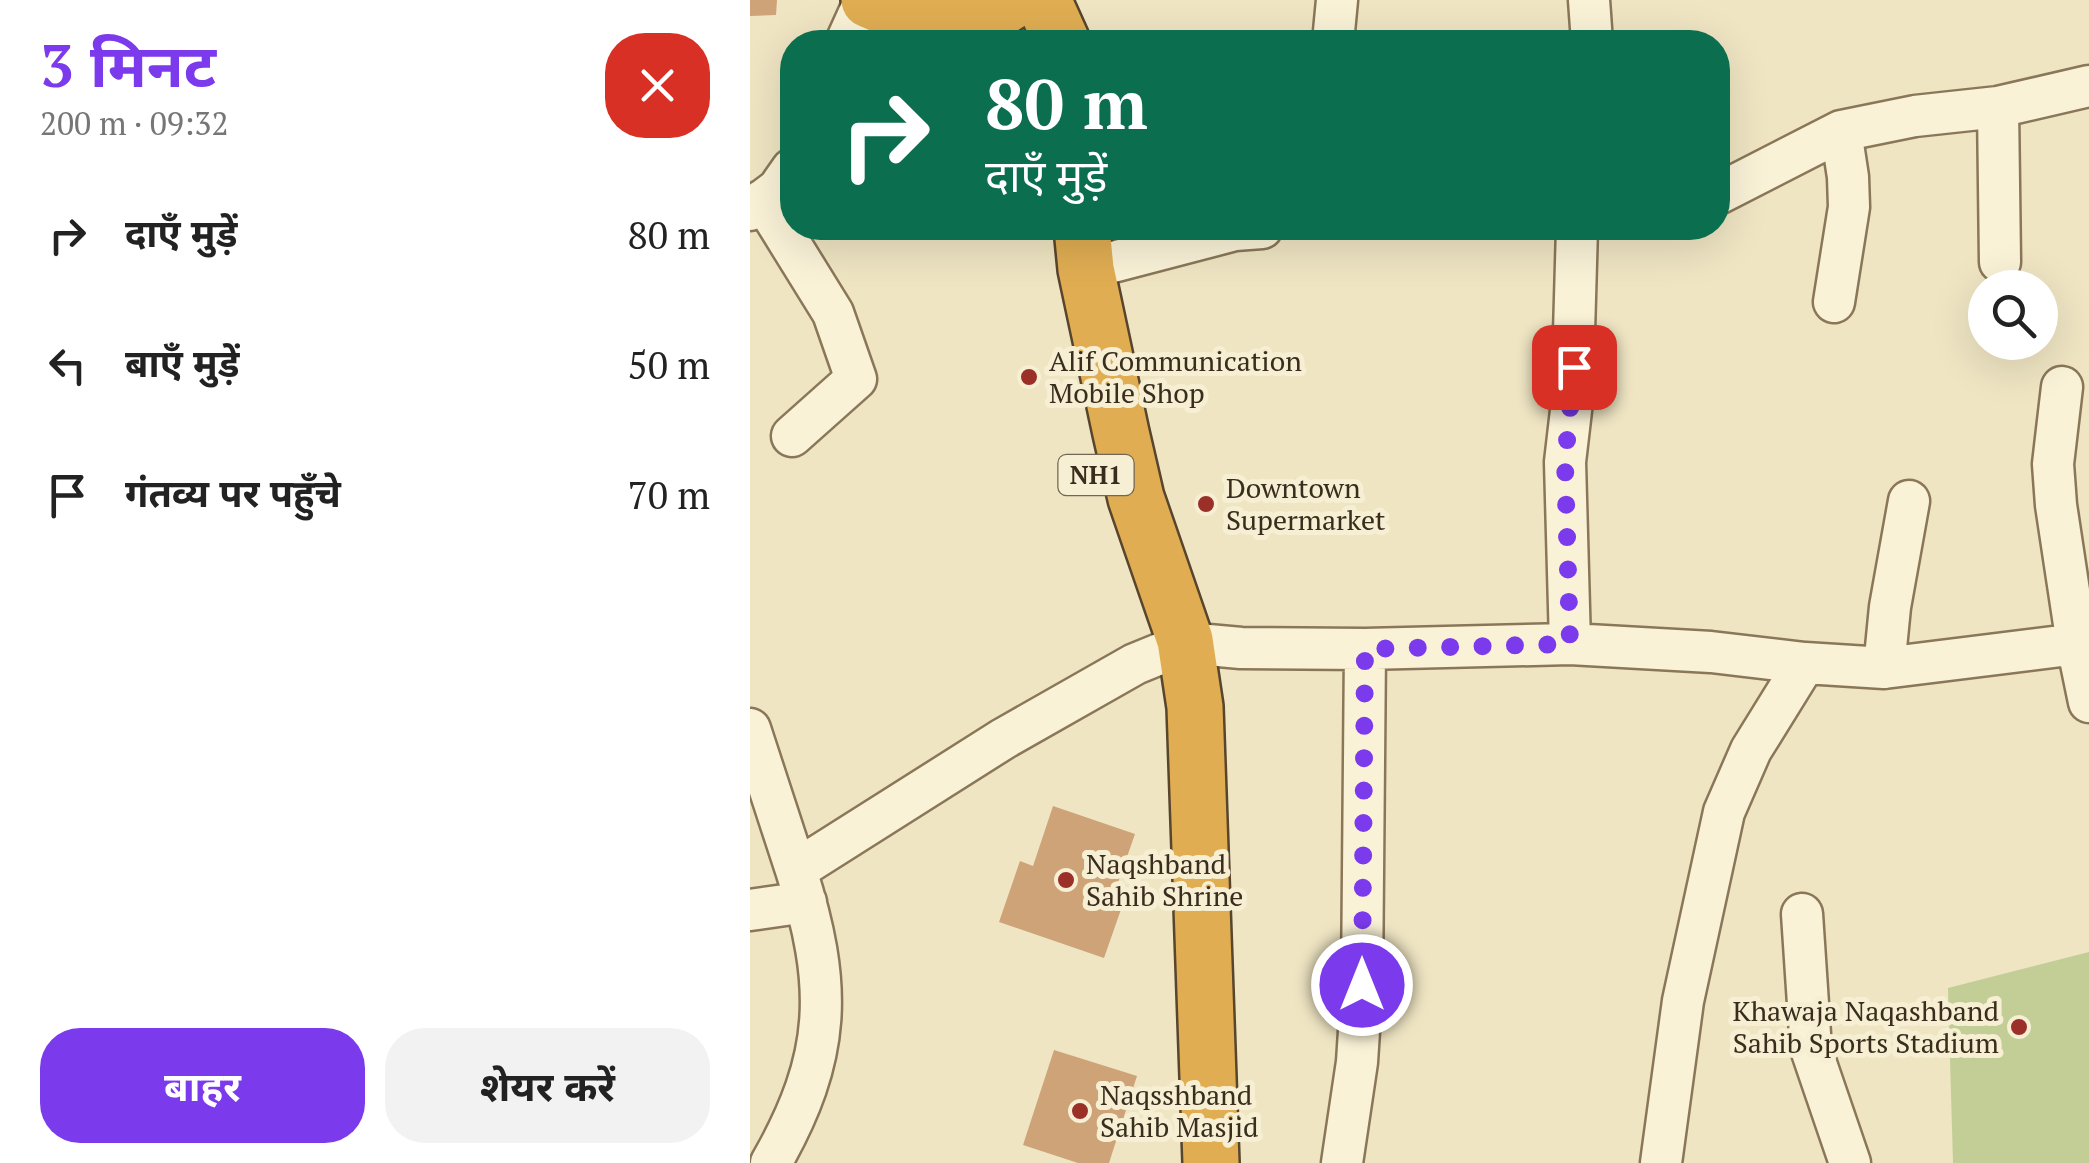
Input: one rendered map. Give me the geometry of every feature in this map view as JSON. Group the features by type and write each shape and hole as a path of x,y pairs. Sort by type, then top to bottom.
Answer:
{"highway":[{"path":"867,0 890,9 1020,12 1045,30"},
{"name":"NH1","path":"1050,240 1068,357 1106,514 1136,594 1174,648"},
{"name":"NH1","path":"1084,248 1136,498 1174,648 1195,707 1211,1163"}],"street":[{"path":"852,30 867,0"},
{"path":"1334,30 1337,0"},
{"path":"1589,0 1591,30"},
{"path":"1730,188 1840,131 1915,116 1998,107 2089,86"},
{"path":"1998,107 2000,262"},
{"path":"1834,302 1849,207 1840,131"},
{"path":"780,186 757,205 780,238"},
{"path":"782,240 833,313 856,379 792,436"},
{"path":"1084,248 1151,240"},
{"path":"1570,644 1565,462 1572,402 1577,240"},
{"path":"2062,387 2053,464 2083,642 2089,702"},
{"path":"1884,668 1890,607 1909,501"},
{"path":"750,910 801,886 1003,738 1136,664 1174,648 1570,644 1884,668 2083,642"},
{"path":"1342,1163 1357,1062 1362,985 1365,649"},
{"path":"1661,1163 1683,1001 1724,812 1751,750 1805,663"},
{"path":"750,729 801,886 820,961 822,1009 817,1051 806,1096 771,1163"},
{"path":"1802,914 1811,1049 1850,1163"}],"green space":[{"name":"Khawaja Naqashband Sahib Sports Stadium","path":"2089,952 2089,1163 1953,1163 1948,988"}],"building":[{"path":"750,0 777,0 776,15 750,16"},
{"name":"Naqshband Sahib Shrine","path":"1053,806 1135,834 1114,894 1125,898 1104,958 999,922 1020,861 1033,866"},
{"name":"Naqsshband Sahib Masjid","path":"1054,1050 1137,1076 1109,1163 1078,1163 1023,1145"}],"place":[{"name":"Alif Communication Mobile Shop","path":"1029,377"},
{"name":"Downtown Supermarket","path":"1206,504"},
{"name":"Naqshband Sahib Shrine","path":"1066,880"},
{"name":"Khawaja Naqashband Sahib Sports Stadium","path":"2019,1027"},
{"name":"Naqsshband Sahib Masjid","path":"1080,1111"}],"route":[{"path":"1362,985 1365,649 1570,644 1565,462 1574,367"}]}
